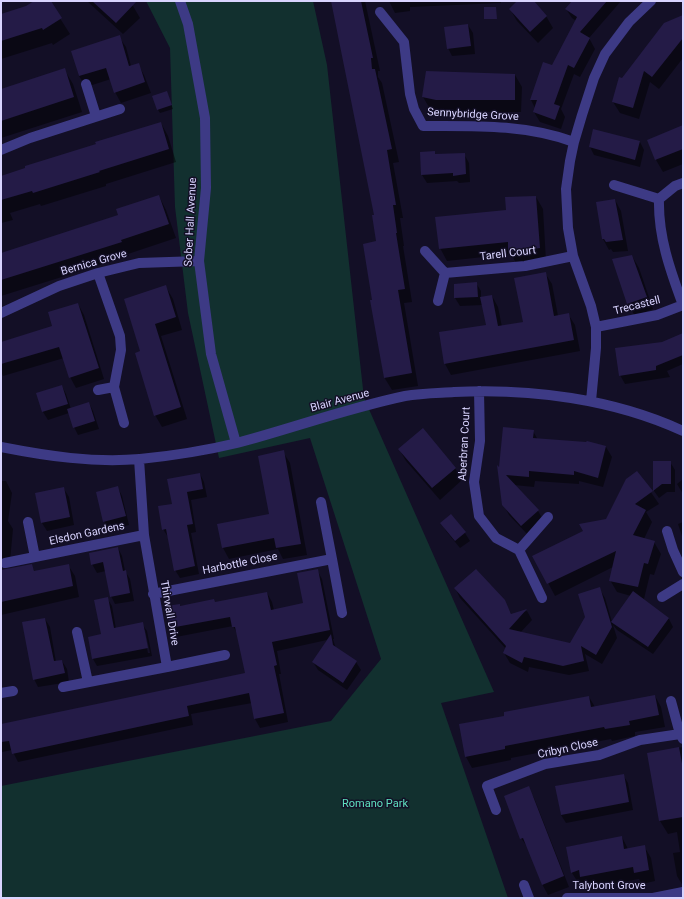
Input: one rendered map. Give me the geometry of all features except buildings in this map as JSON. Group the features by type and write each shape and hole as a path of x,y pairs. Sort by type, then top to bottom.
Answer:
{"street":[{"name":"Sober Hall Avenue","path":"180,1 188,24 205,118 206,188 200,261 211,354 236,443"},
{"path":"591,401 596,348 596,327 591,306 573,256 568,228 566,189 574,142 594,78 605,54 629,22 648,2"},
{"name":"Sennybridge Grove","path":"380,12 404,42 410,94 414,109 422,126 488,126 519,129 554,135 574,142"},
{"path":"86,84 96,116"},
{"path":"1,150 120,109"},
{"path":"614,185 659,199 675,186 683,183"},
{"name":"Trecastell","path":"596,327 657,315 683,304 665,252 658,215 659,199"},
{"path":"425,251 445,273 438,301"},
{"name":"Tarell Court","path":"445,273 524,266 573,256"},
{"name":"Bernica Grove","path":"1,313 59,286 98,273 139,263 200,261"},
{"path":"98,273 120,336 121,350 114,387 124,423"},
{"path":"98,390 114,387"},
{"name":"Blair Avenue","path":"1,447 71,459 139,459 197,451 236,443 347,411 407,396 479,390 519,391 591,401 629,411 683,431"},
{"name":"Aberbran Court","path":"479,390 480,441 474,482 479,516 496,538 519,550"},
{"name":"Thirwall Drive","path":"139,459 144,535 153,594 167,667"},
{"path":"321,502 342,613"},
{"path":"542,598 519,550 548,517"},
{"path":"28,522 35,557"},
{"path":"667,531 673,550 683,572"},
{"name":"Elsdon Gardens","path":"4,563 144,535"},
{"name":"Harbottle Close","path":"153,594 332,559"},
{"path":"662,597 683,584"},
{"path":"77,632 88,682"},
{"path":"63,687 225,655"},
{"path":"1,693 13,691"},
{"name":"Cribyn Close","path":"496,810 487,786 545,764 600,755 640,740 682,736 671,701"},
{"path":"524,885 529,898"},
{"name":"Talybont Grove","path":"567,898 652,898 683,892"}],"green space":[{"name":"Romano Park","path":"146,1 313,1 327,65 364,398 494,692 441,703 508,898 1,898 1,786 331,721 381,659 310,438 219,458 188,313 175,207 170,48"}]}
